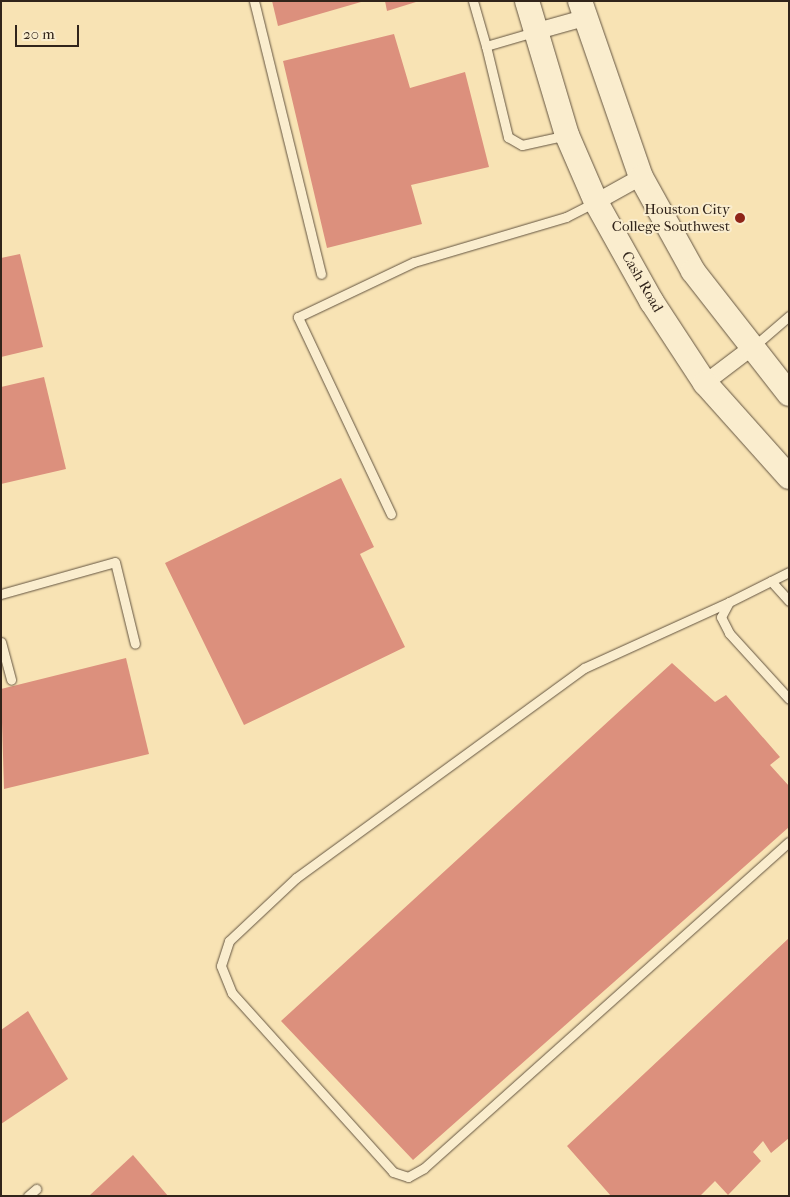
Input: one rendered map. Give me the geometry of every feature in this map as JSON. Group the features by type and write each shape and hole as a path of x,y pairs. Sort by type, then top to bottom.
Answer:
{"street":[{"name":"Cash Road","path":"527,1 534,32 567,135 596,202 652,302 705,383 789,477"},
{"path":"534,32 582,10 641,177 693,271 750,349 789,394"},
{"path":"596,202 641,177"},
{"path":"705,383 750,349"}],"lane":[{"path":"254,1 321,274"},
{"path":"473,1 508,137 522,145 567,135"},
{"path":"486,46 534,32"},
{"path":"391,514 298,317 414,262 566,217 596,202"},
{"path":"750,349 789,316"},
{"path":"1,594 115,562 135,644"},
{"path":"789,572 729,602 584,668 296,878 229,941 221,966 232,993 393,1172 408,1177 424,1168 789,842"},
{"path":"772,581 789,600"},
{"path":"729,602 721,617 729,633 789,699"},
{"path":"1,642 11,680"},
{"path":"28,1196 36,1189"}],"building":[{"path":"272,1 361,1 361,2 278,26"},
{"path":"385,1 416,1 416,2 387,11"},
{"path":"394,34 410,88 465,72 489,167 411,185 422,224 327,248 283,61"},
{"path":"20,254 43,347 1,357 1,258"},
{"path":"44,377 66,469 1,484 1,387"},
{"path":"341,478 374,547 360,554 405,647 244,725 165,563"},
{"path":"126,658 149,754 4,789 1,689"},
{"path":"672,663 715,702 726,695 780,757 770,765 789,786 789,827 413,1160 281,1021"},
{"path":"789,938 789,1138 771,1153 763,1141 753,1152 761,1161 728,1195 715,1181 700,1196 611,1196 567,1146"},
{"path":"28,1011 68,1079 1,1124 1,1030"},
{"path":"133,1155 168,1196 89,1196"}],"place":[{"name":"Houston City College Southwest","path":"740,218"}]}
